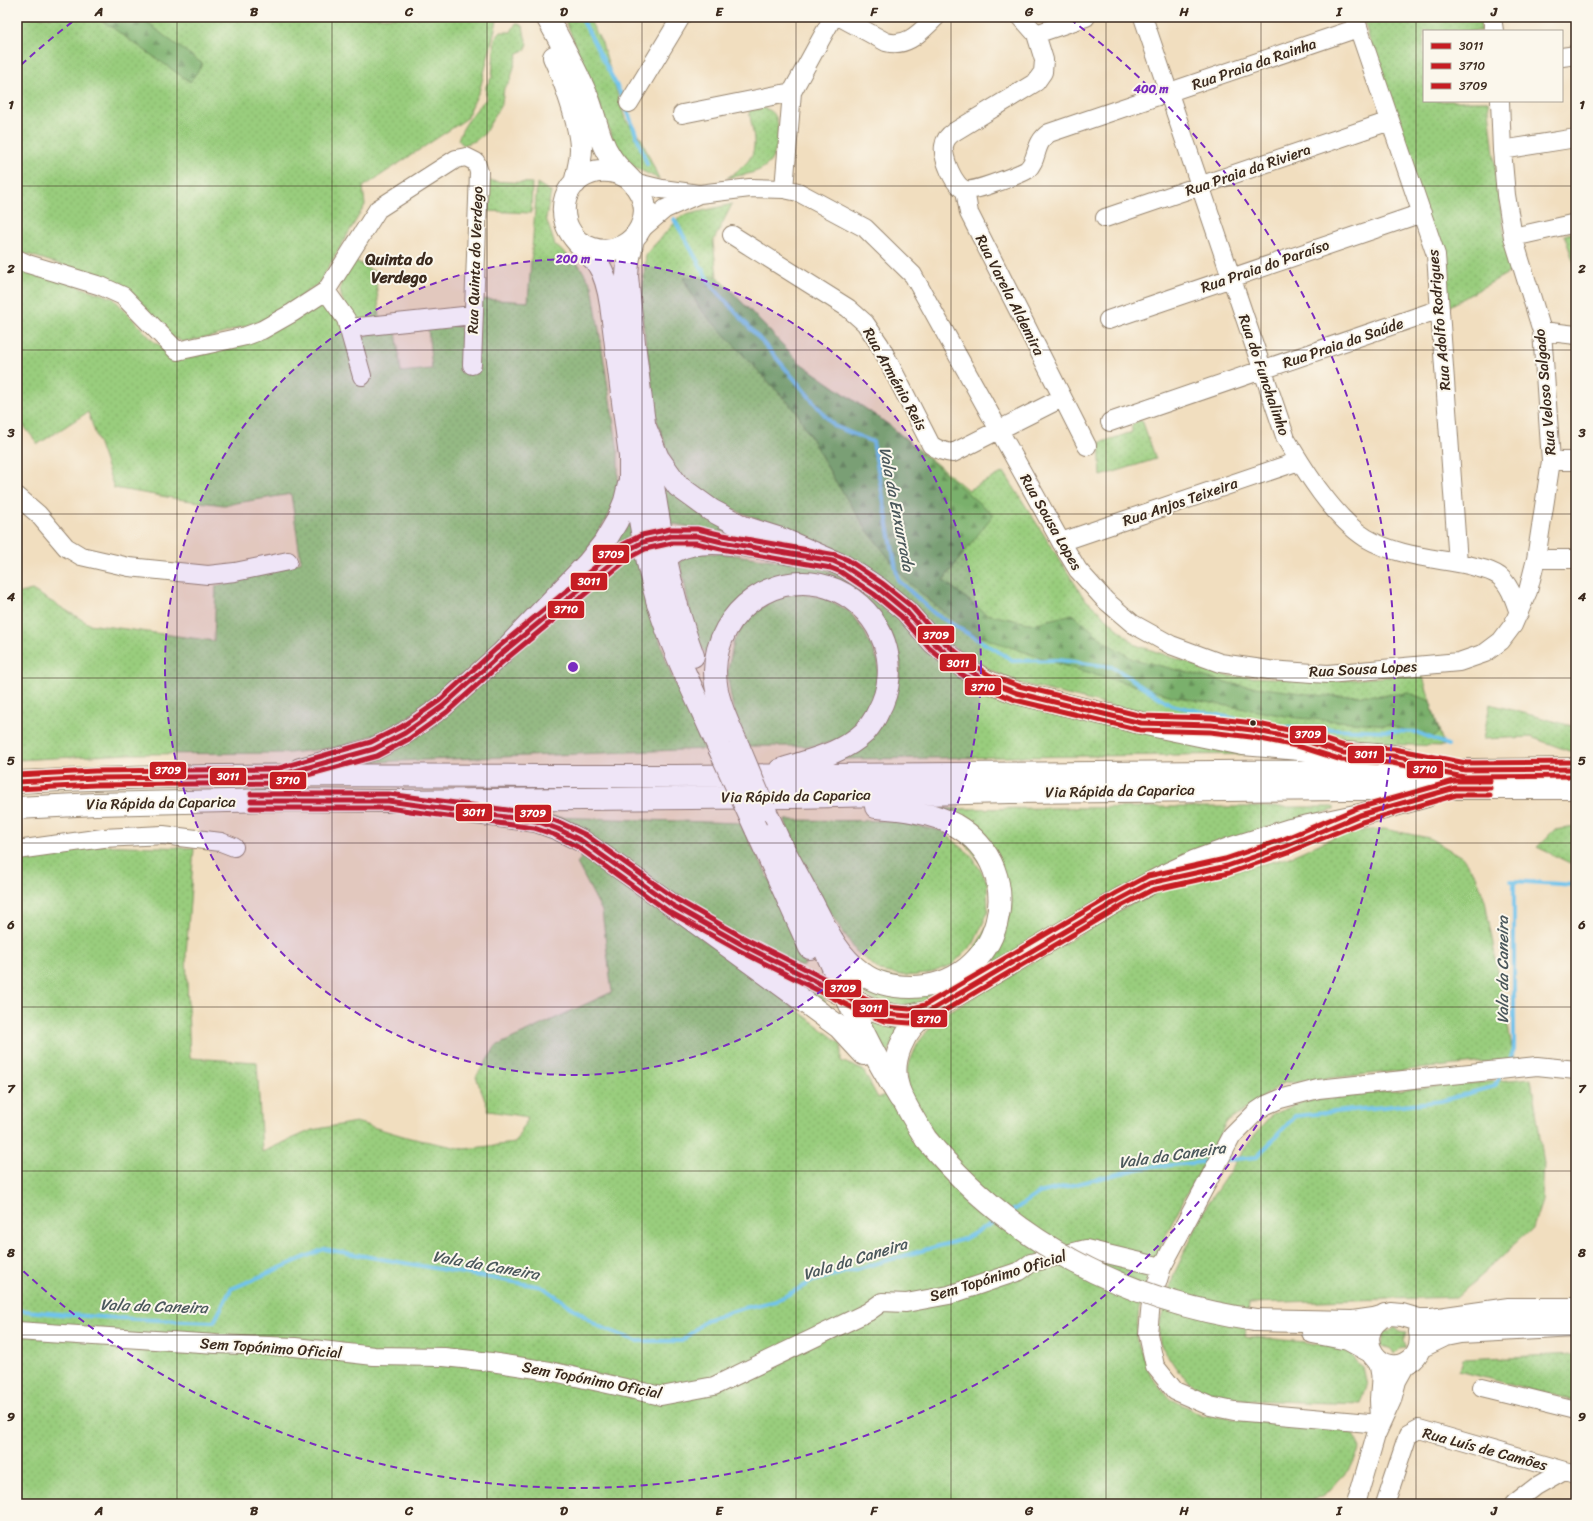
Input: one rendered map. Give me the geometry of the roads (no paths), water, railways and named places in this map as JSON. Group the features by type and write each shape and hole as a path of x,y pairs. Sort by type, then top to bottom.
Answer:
{"main road":[{"path":"534,17 555,59 572,106 579,132 581,155 575,183"},
{"path":"547,17 577,74 606,149 616,165 640,192 645,209 643,221 636,236 628,262 627,276 645,427 665,560 674,597 689,646 700,677 770,842 828,987 883,1086 926,1140 963,1180 1022,1230 1076,1263 1112,1280 1169,1302 1199,1310 1339,1336 1348,1339 1384,1364 1393,1366 1446,1335 1460,1332 1576,1326"},
{"path":"630,180 614,171 600,170 586,174 575,183 566,195 563,210 566,225 570,232 599,265 608,288 630,459 643,542 658,604 671,640 764,808 770,842 789,891 832,981 837,989 848,997 892,1086 926,1140"},
{"path":"580,243 593,249 607,251 622,247 636,236"},
{"path":"645,427 658,458 678,486 711,510 743,527 784,540 844,566 878,588 906,611 934,643 962,666 986,681 1017,693 1141,723 1243,744 1393,756 1460,779"},
{"path":"277,776 374,749 405,733 443,706 501,654 588,563 604,543 617,521 625,501 630,480 630,459"},
{"path":"658,604 656,583 660,567 674,550 686,545 722,542 833,561"},
{"path":"730,748 716,686 715,672 719,643 725,630 735,615 744,606 765,592 788,584 818,584 836,590 850,598 864,610 875,623 885,642 889,658 889,670 888,688 882,706 865,731 852,742 836,751 763,776"},
{"name":"Via Rápida da Caparica","path":"17,808 96,804 217,801 793,797 1010,792 1460,779 1576,769"},
{"name":"Via Rápida da Caparica","path":"17,782 95,778 277,776 763,776 1460,779 1576,788"},
{"path":"926,1140 903,1099 899,1090 895,1072 897,1057 902,1041 911,1026 928,1012 1120,899 1196,861 1229,848 1290,830 1360,815 1460,779"},
{"path":"770,842 832,942 842,955 863,974 880,983 900,987 918,987 939,984 956,976 971,966 983,952 991,939 998,922 999,900 996,880 990,861 982,850 971,837 955,825 922,813 897,808 853,805 793,797"},
{"path":"388,801 536,821 558,829 582,841 839,1027 864,1054"},
{"path":"828,987 862,1005 886,1014 908,1016 928,1012"},
{"path":"1255,1320 1354,1322 1393,1315 1419,1320 1432,1320 1509,1310 1576,1309"},
{"path":"1373,1355 1368,1343 1369,1331 1375,1322 1393,1315 1411,1320 1418,1327 1420,1337 1414,1355"}],"street":[{"path":"629,103 682,17"},
{"path":"784,189 792,92 833,17"},
{"path":"840,17 886,42 894,44 913,38 936,17"},
{"path":"965,190 959,187 955,181 944,156 944,143 947,138 954,132 1036,82 1040,78 1044,66 1036,34 1021,17"},
{"path":"1036,34 1086,17"},
{"name":"Rua do Funchalinho","path":"1143,17 1286,439 1299,461 1339,514 1359,533 1392,550 1488,570 1500,576 1509,587 1519,613"},
{"path":"1492,17 1494,30"},
{"name":"Rua Praia da Rainha","path":"965,190 972,190 1027,170 1033,164 1039,142 1049,133 1158,95 1169,93 1356,23"},
{"name":"Rua Adolfo Rodrigues","path":"1356,23 1436,255 1458,563"},
{"path":"1563,57 1576,55"},
{"path":"682,114 792,92"},
{"name":"Rua Veloso Salgado","path":"1500,102 1506,195 1513,237 1542,331 1551,461 1536,560 1528,591 1519,613"},
{"name":"Rua Praia da Riviera","path":"1105,218 1390,121"},
{"path":"1502,150 1576,138"},
{"name":"Rua Quinta do Verdego","path":"326,290 378,209 461,157 472,159 478,167 479,172 472,365"},
{"name":"Rua Sousa Lopes","path":"630,180 662,189 699,194 750,188 784,189 798,192 865,228 912,275 1078,570 1105,600 1133,624 1171,645 1220,663 1268,670 1328,674 1459,662 1476,657 1493,648 1508,633 1519,613"},
{"name":"Rua Varela Aldemira","path":"965,190 969,213 1087,446"},
{"name":"Rua Sousa Lopes","path":"636,236 665,209 699,194"},
{"name":"Rua Praia do Paraíso","path":"1108,320 1422,213"},
{"path":"1513,237 1576,223"},
{"name":"Rua Arménio Reis","path":"732,235 848,308 865,323 889,362 931,445 945,452 953,453 999,430"},
{"path":"17,259 28,264 101,286 123,296 177,352 230,340 262,330 292,313 326,290 341,310 349,328 362,376"},
{"name":"Rua Praia da Saúde","path":"1110,422 1440,309"},
{"path":"349,328 473,315"},
{"path":"1542,331 1576,335"},
{"path":"999,430 1062,398"},
{"name":"Rua Anjos Teixeira","path":"1061,542 1299,461"},
{"path":"1551,461 1576,461"},
{"path":"17,496 38,514 66,547 81,556 129,567 208,575 235,572 288,562"},
{"path":"1536,560 1576,560"},
{"path":"17,850 103,838 163,835 221,842 234,847"},
{"path":"1380,1424 1234,1411 1210,1406 1175,1392 1155,1366 1148,1334 1151,1302 1162,1267 1223,1151 1238,1128 1257,1111 1280,1099 1305,1092 1537,1066 1576,1070"},
{"name":"Sem Topónimo Oficial","path":"17,1331 216,1344 296,1347 374,1356 444,1357 550,1371 661,1396 714,1386 868,1312 882,1302 906,1303 949,1295 1020,1271 1031,1263 1086,1249 1162,1267"},
{"path":"1373,1355 1381,1374 1379,1399 1380,1424"},
{"path":"1356,1504 1380,1424 1392,1400 1397,1381 1414,1355"},
{"path":"1482,1387 1576,1410"},
{"name":"Rua Luís de Camões","path":"1385,1504 1408,1435 1419,1429 1570,1472"},
{"path":"1514,1504 1536,1487 1570,1472"}],"waterway":[{"name":"Vala da Enxurrada","path":"581,17 624,100"},
{"name":"Vala da Enxurrada","path":"626,107 647,164"},
{"name":"Vala da Enxurrada","path":"674,219 711,285 774,355 834,426 873,442 898,580 935,614 1014,661 1059,660 1113,667 1171,705 1272,727 1416,732 1448,745"},
{"name":"Vala da Enxurrada","path":"1511,881 1576,885"},
{"name":"Vala da Caneira","path":"1511,1057 1514,1050 1514,882"},
{"name":"Vala da Caneira","path":"1226,1160 1257,1157 1295,1116 1441,1101 1495,1086 1500,1076"},
{"name":"Vala da Caneira","path":"1011,1212 1039,1193 1142,1168 1213,1161"},
{"name":"Vala da Caneira","path":"17,1310 66,1315 214,1322 231,1289 324,1249 543,1287 598,1326 637,1341 682,1341 706,1320 743,1308 776,1301 813,1281 964,1239 999,1219"}],"district":[{"name":"Quinta do Verdego","path":"399,268"}]}
